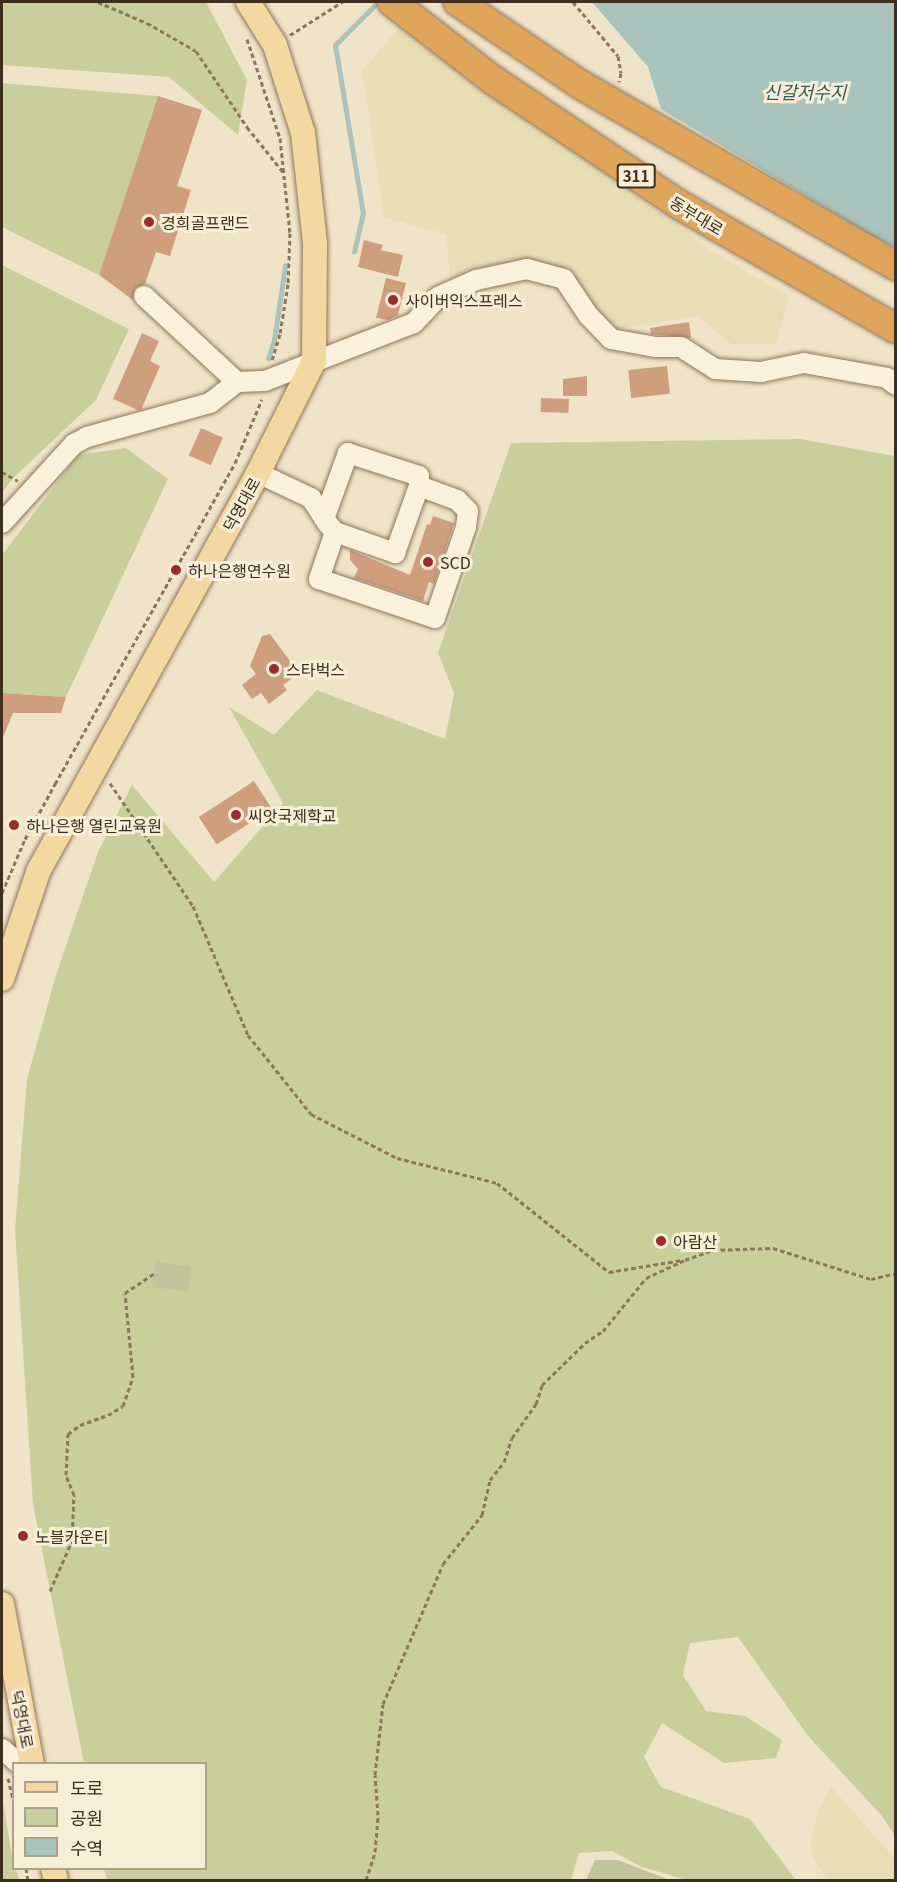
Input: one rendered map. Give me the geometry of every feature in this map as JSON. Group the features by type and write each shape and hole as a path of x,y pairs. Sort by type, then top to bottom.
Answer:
{"highway":[{"name":"동부대로","path":"392,2 493,80 678,204 896,329"},
{"path":"458,2 581,85 896,266"}],"main road":[{"name":"덕영대로","path":"2,979 39,870 258,473 314,361 315,243 303,133 275,45 248,2"},
{"name":"덕영대로","path":"2,1604 32,1762"}],"street":[{"path":"2,523 74,444 87,437 210,403 237,382 265,381 414,323 438,297 467,284 527,269 564,279 588,315 611,339 656,348 681,347 716,369 761,372 804,363 886,378 896,385"},
{"path":"144,296 237,382"},
{"path":"258,473 311,498 330,526 395,553 419,486 419,476 348,453 330,526 319,579 435,618 466,527 468,511 457,500 419,486"},
{"path":"2,1749 17,1762"}],"path":[{"path":"98,2 147,23 196,51 247,127 285,173"},
{"path":"275,45 342,2"},
{"path":"573,2 618,56 621,73 618,87"},
{"path":"2,893 45,802 235,463 259,410 265,381 280,334 288,284 290,233 280,138 244,33"},
{"path":"98,764 193,906 248,1035 311,1114 396,1158 497,1183 609,1272 685,1260"},
{"path":"366,1881 375,1852 378,1815 375,1775 383,1704 443,1564 482,1515 490,1480 504,1462 512,1438 536,1404 542,1385 585,1343 603,1331 646,1278 714,1250 773,1248 871,1280 896,1273"},
{"path":"50,1591 72,1541 74,1495 66,1475 68,1434 80,1425 108,1415 123,1406 134,1377 125,1293 155,1273"}],"shaded area":[{"path":"402,24 716,254 789,296 776,344 731,344 698,316 611,330 570,271 532,262 450,275 446,234 384,218 362,71"},
{"path":"831,1787 895,1859 895,1880 830,1880 826,1878 812,1855 811,1838 818,1810"}],"green space":[{"path":"2,2 206,2 247,80 238,135 169,77 2,65"},
{"name":"경희골프랜드","path":"2,83 158,96 99,275 2,227"},
{"path":"2,265 129,329 96,400 13,478 2,493"},
{"path":"800,439 895,456 895,1836 882,1816 808,1736 738,1637 690,1643 683,1675 706,1711 745,1716 782,1740 776,1758 724,1763 662,1723 644,1757 661,1787 750,1819 796,1880 687,1880 642,1867 612,1851 579,1853 571,1880 107,1880 104,1870 207,1870 207,1762 84,1762 33,1504 15,1230 27,1079 56,975 98,852 132,785 214,882 283,803 229,707 274,735 317,690 445,739 454,693 438,653 511,443"},
{"path":"126,448 168,479 66,697 2,693 2,555 78,455"},
{"path":"156,1261 192,1267 187,1292 152,1287"},
{"path":"2,1796 12,1856 12,1870 16,1870 19,1880 2,1880"},
{"path":"595,1860 618,1860 670,1880 586,1880"}],"water":[{"name":"신갈저수지","path":"592,2 895,2 895,247 661,109 648,67"}],"building":[{"name":"경희골프랜드","path":"158,96 202,110 177,186 191,190 170,256 156,252 145,284 135,288 133,300 99,275"},
{"path":"364,240 383,245 381,250 403,255 398,277 358,267"},
{"path":"386,278 406,283 398,315 388,320 376,318"},
{"path":"689,322 691,338 651,334 650,328"},
{"path":"142,333 159,341 150,361 160,366 141,410 138,410 113,399"},
{"path":"667,366 670,394 631,398 628,370"},
{"path":"587,376 587,396 563,396 563,379"},
{"path":"541,398 569,399 568,413 541,412"},
{"path":"201,428 223,438 211,465 189,455"},
{"name":"SCD","path":"433,516 454,523 434,584 429,582 423,601 354,578 358,569 350,560 350,550 410,575 427,524 430,525"},
{"name":"스타벅스","path":"270,634 299,673 283,685 287,690 269,704 261,693 252,699 242,685 256,674 250,666 262,636"},
{"path":"2,693 66,697 61,713 13,713 2,740"},
{"name":"씨앗국제학교","path":"254,781 272,809 217,845 199,817"}],"waterway":[{"path":"354,252 363,214 335,45 378,2"},
{"path":"268,359 274,340 285,266"}],"place":[{"name":"경희골프랜드","path":"149,222"},
{"name":"사이버익스프레스","path":"393,300"},
{"name":"SCD","path":"428,562"},
{"name":"하나은행연수원","path":"176,570"},
{"name":"스타벅스","path":"274,669"},
{"name":"씨앗국제학교","path":"236,815"},
{"name":"하나은행 열린교육원","path":"14,825"},
{"name":"아람산","path":"661,1241"},
{"name":"노블카운티","path":"23,1536"}]}
